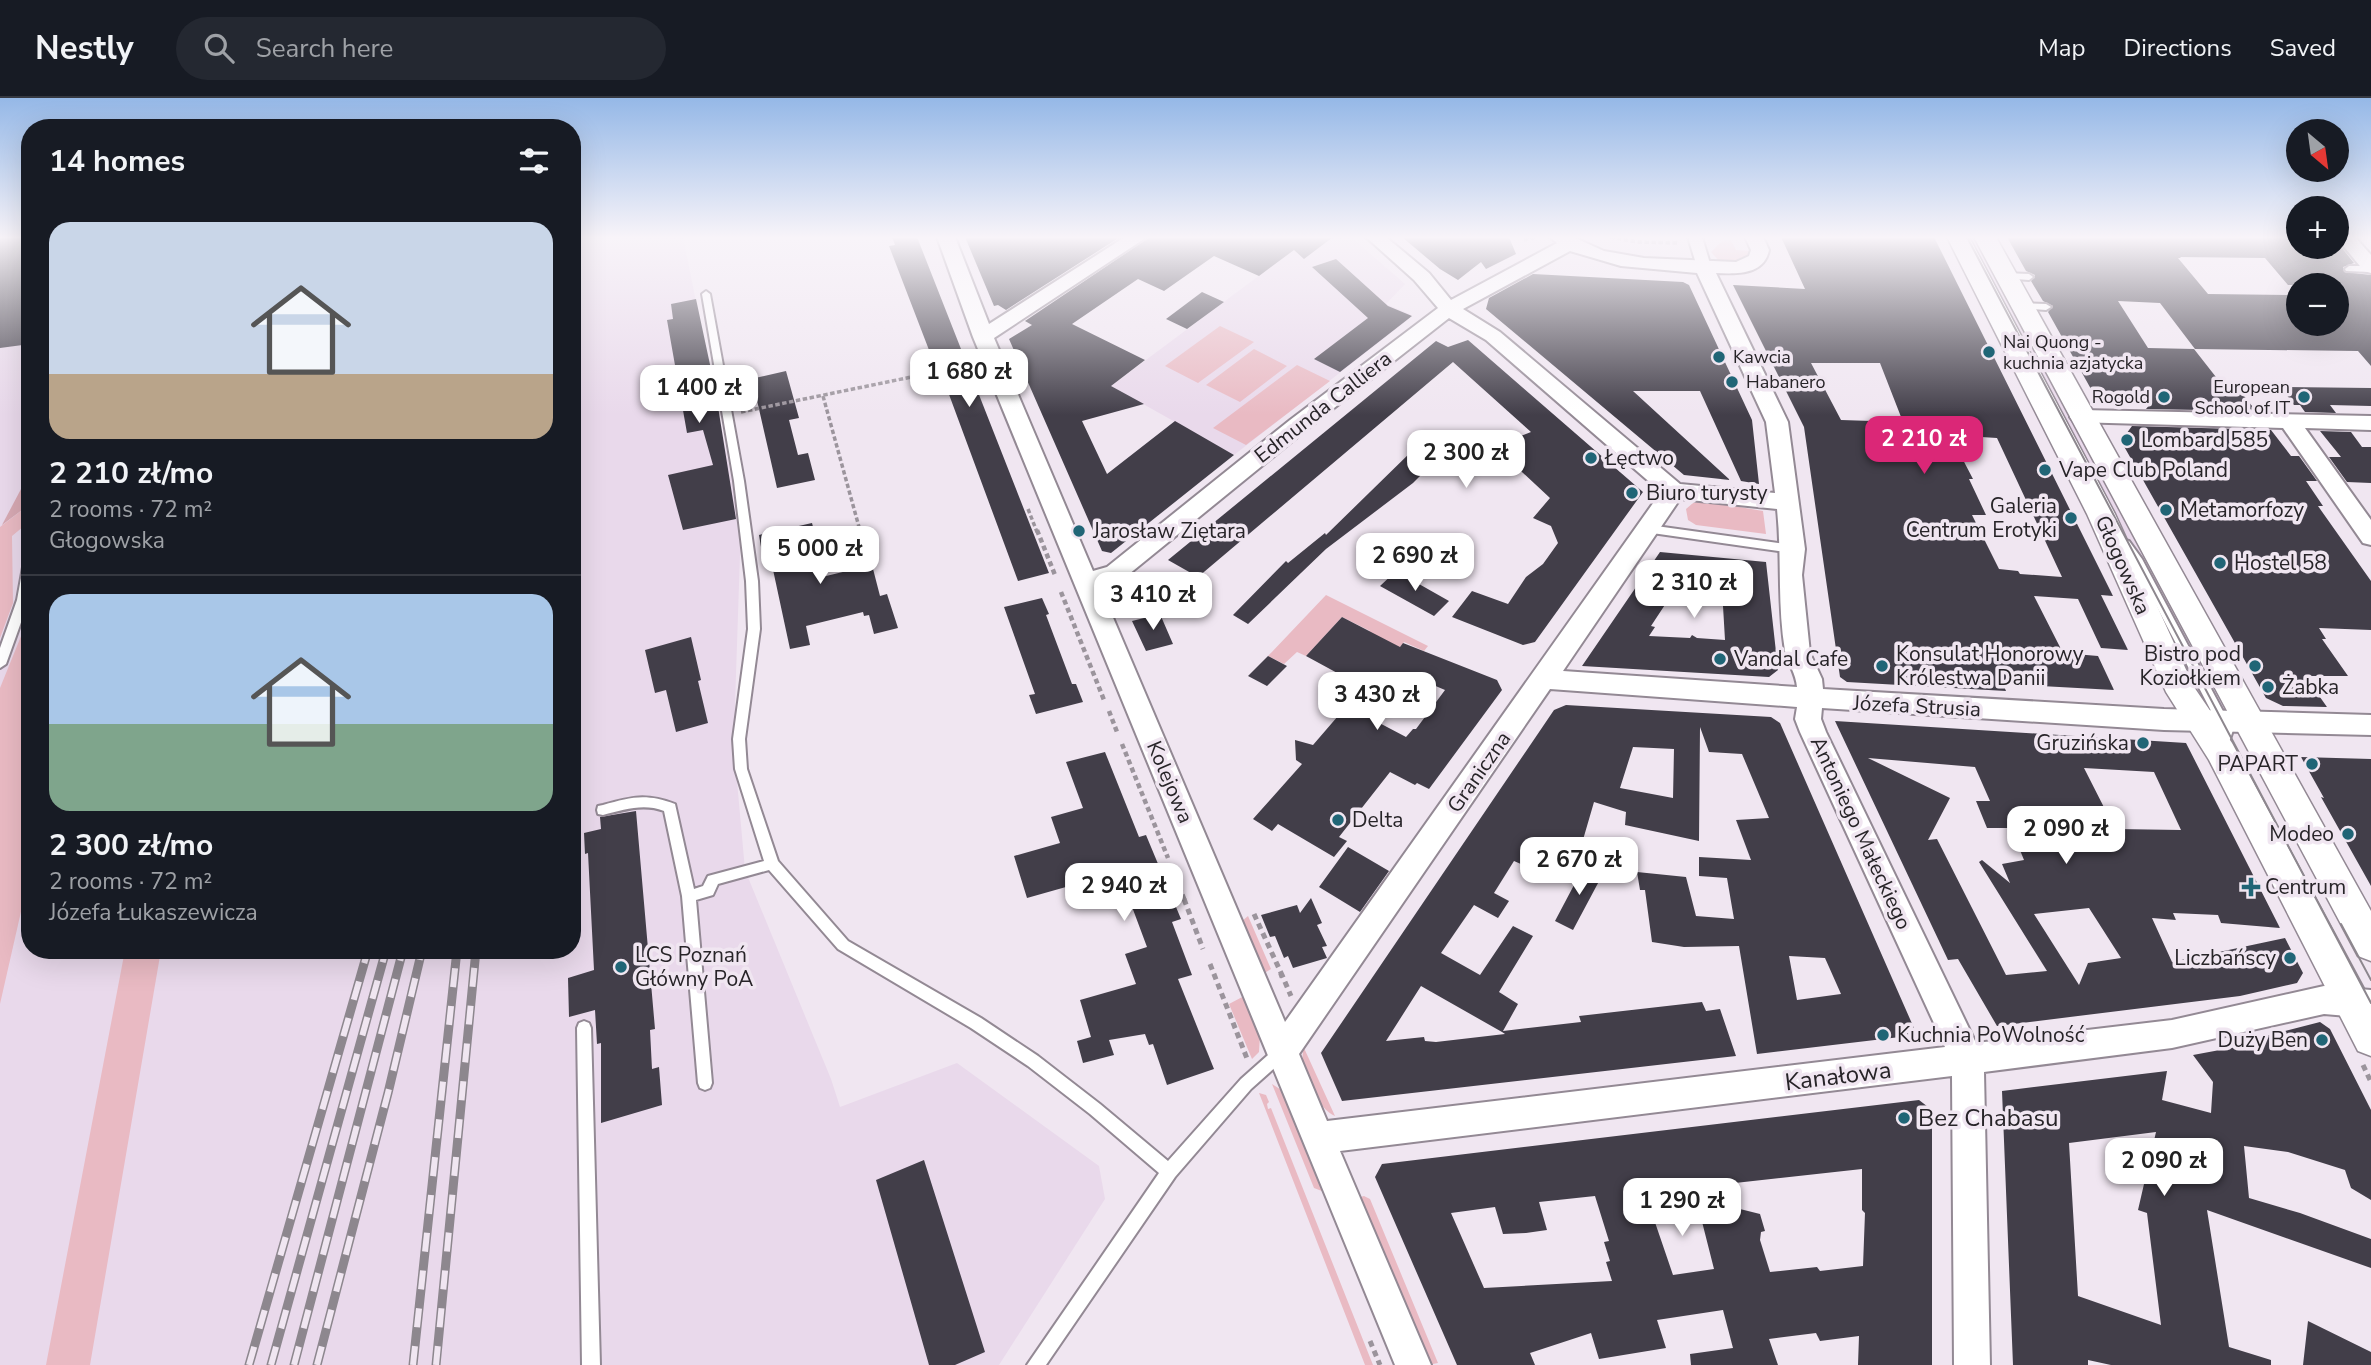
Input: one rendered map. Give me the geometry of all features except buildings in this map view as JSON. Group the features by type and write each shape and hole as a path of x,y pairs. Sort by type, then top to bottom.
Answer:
{"street":[{"name":"Kolejowa","path":"968,296 1320,1138 1412,1365"},
{"path":"983,337 1046,296"},
{"path":"1438,296 1477,329 1493,336 1674,491 1786,502"},
{"name":"Edmunda Calliera","path":"1087,582 1115,573 1298,425 1451,308 1471,296"},
{"name":"Antoniego Małeckiego","path":"1718,296 1777,422 1793,549 1790,575 1798,653 1808,672 1811,698 1808,719 1812,732 1968,1061 1972,1365"},
{"name":"Głogowska","path":"1989,296 2101,514 2174,677 2223,730 2371,945"},
{"name":"Głogowska","path":"2016,296 2081,417 2223,730 2362,1003 2368,1053"},
{"path":"2081,417 2371,423"},
{"path":"2290,423 2371,537"},
{"name":"Graniczna","path":"1282,1051 1674,491"},
{"name":"Józefa Strusia","path":"1544,678 2223,730 2371,725"},
{"name":"Kanałowa","path":"1320,1138 2172,1034 2324,1000 2362,1003"}],"lane":[{"path":"706,296 753,593 754,629 739,739 741,769 772,864 843,945 976,1023 1033,1061 1169,1172"},
{"path":"2021,306 2046,307"},
{"path":"1649,529 1793,549"},
{"path":"0,664 21,606"},
{"path":"603,810 640,801 653,801 670,808 689,895 705,1083"},
{"path":"689,895 708,891 713,880 772,864"},
{"path":"584,1028 591,1365"},
{"path":"1036,1365 1169,1172 1246,1084 1282,1051"}],"path":[{"path":"727,414 970,365"},
{"path":"823,396 859,527"},
{"path":"1028,509 1055,575"},
{"path":"1061,592 1104,700"},
{"path":"1109,711 1117,732"},
{"path":"1122,744 1168,858"},
{"path":"1173,871 1203,949"},
{"path":"1254,914 1282,975"},
{"path":"1210,964 1248,1062"},
{"path":"2368,1053 2371,1082"}],"shaded area":[{"path":"0,296 21,296 21,959 581,959 581,296 695,296 741,525 735,704 737,781 745,870 840,1107 957,1063 1099,1166 1105,1199 999,1365 0,1365"},
{"path":"1232,296 1393,296 1386,304 1410,314 1409,319 1234,455 1111,386"},
{"path":"1995,296 2010,296 2232,711 2212,711"},
{"path":"1220,326 1254,342 1198,383 1165,366"},
{"path":"1254,349 1287,366 1240,402 1206,385"},
{"path":"1297,365 1330,381 1246,445 1213,428"},
{"path":"21,489 21,511 2,525"},
{"path":"1704,501 1763,511 1766,534 1696,525 1688,520 1686,509 1693,503"},
{"path":"21,511 21,528 12,536 13,603 0,638 0,527"},
{"path":"1326,595 1428,646 1424,651 1404,642 1400,647 1346,658 1370,631 1342,617 1306,656 1297,652 1284,664 1268,656"},
{"path":"21,636 21,912 0,1004 0,688"},
{"path":"1248,916 1271,969 1263,974 1241,922"},
{"path":"123,959 159,959 90,1365 46,1365"},
{"path":"1246,995 1260,1035 1259,1052 1252,1059 1229,1004"},
{"path":"1304,1048 1335,1116 1322,1105 1310,1086 1303,1065"},
{"path":"1272,1084 1286,1093 1327,1193 1314,1188"},
{"path":"1259,1093 1266,1095 1269,1102 1268,1109 1271,1108 1373,1365 1365,1365"},
{"path":"1364,1196 1370,1199 1438,1363 1428,1365 1357,1198"}],"tram line":[{"path":"1998,296 2371,1003"},
{"path":"2341,924 2371,980"}],"railway":[{"path":"249,1365 365,959"},
{"path":"271,1365 384,959"},
{"path":"294,1365 401,959"},
{"path":"317,1365 420,959"},
{"path":"413,1365 456,959"},
{"path":"436,1365 475,959"}],"place":[{"name":"Nai Quong - kuchnia azjatycka","path":"1989,352"},
{"name":"Kawcia","path":"1719,357"},
{"name":"Habanero","path":"1732,382"},
{"name":"Rogold","path":"2164,397"},
{"name":"European School of IT","path":"2304,397"},
{"name":"Lombard 585","path":"2127,440"},
{"name":"Łęctwo","path":"1591,458"},
{"name":"Vape Club Poland","path":"2045,470"},
{"name":"Biuro turysty","path":"1632,493"},
{"name":"Metamorfozy","path":"2166,510"},
{"name":"Galeria Centrum Erotyki","path":"2071,518"},
{"name":"Jarosław Ziętara","path":"1079,531"},
{"name":"Hostel 58","path":"2220,563"},
{"name":"Vandal Cafe","path":"1720,659"},
{"name":"Konsulat Honorowy Królestwa Danii","path":"1882,666"},
{"name":"Bistro pod Koziołkiem","path":"2255,666"},
{"name":"Żabka","path":"2268,687"},
{"name":"Gruzińska","path":"2143,743"},
{"name":"PAPART","path":"2312,764"},
{"name":"Delta","path":"1338,820"},
{"name":"Modeo","path":"2348,834"},
{"name":"Centrum","path":"2251,887"},
{"name":"Liczbańscy","path":"2290,958"},
{"name":"LCS Poznań Główny PoA","path":"621,967"},
{"name":"Kuchnia PoWolność","path":"1883,1035"},
{"name":"Duży Ben","path":"2322,1040"},
{"name":"Bez Chabasu","path":"1904,1118"}]}
